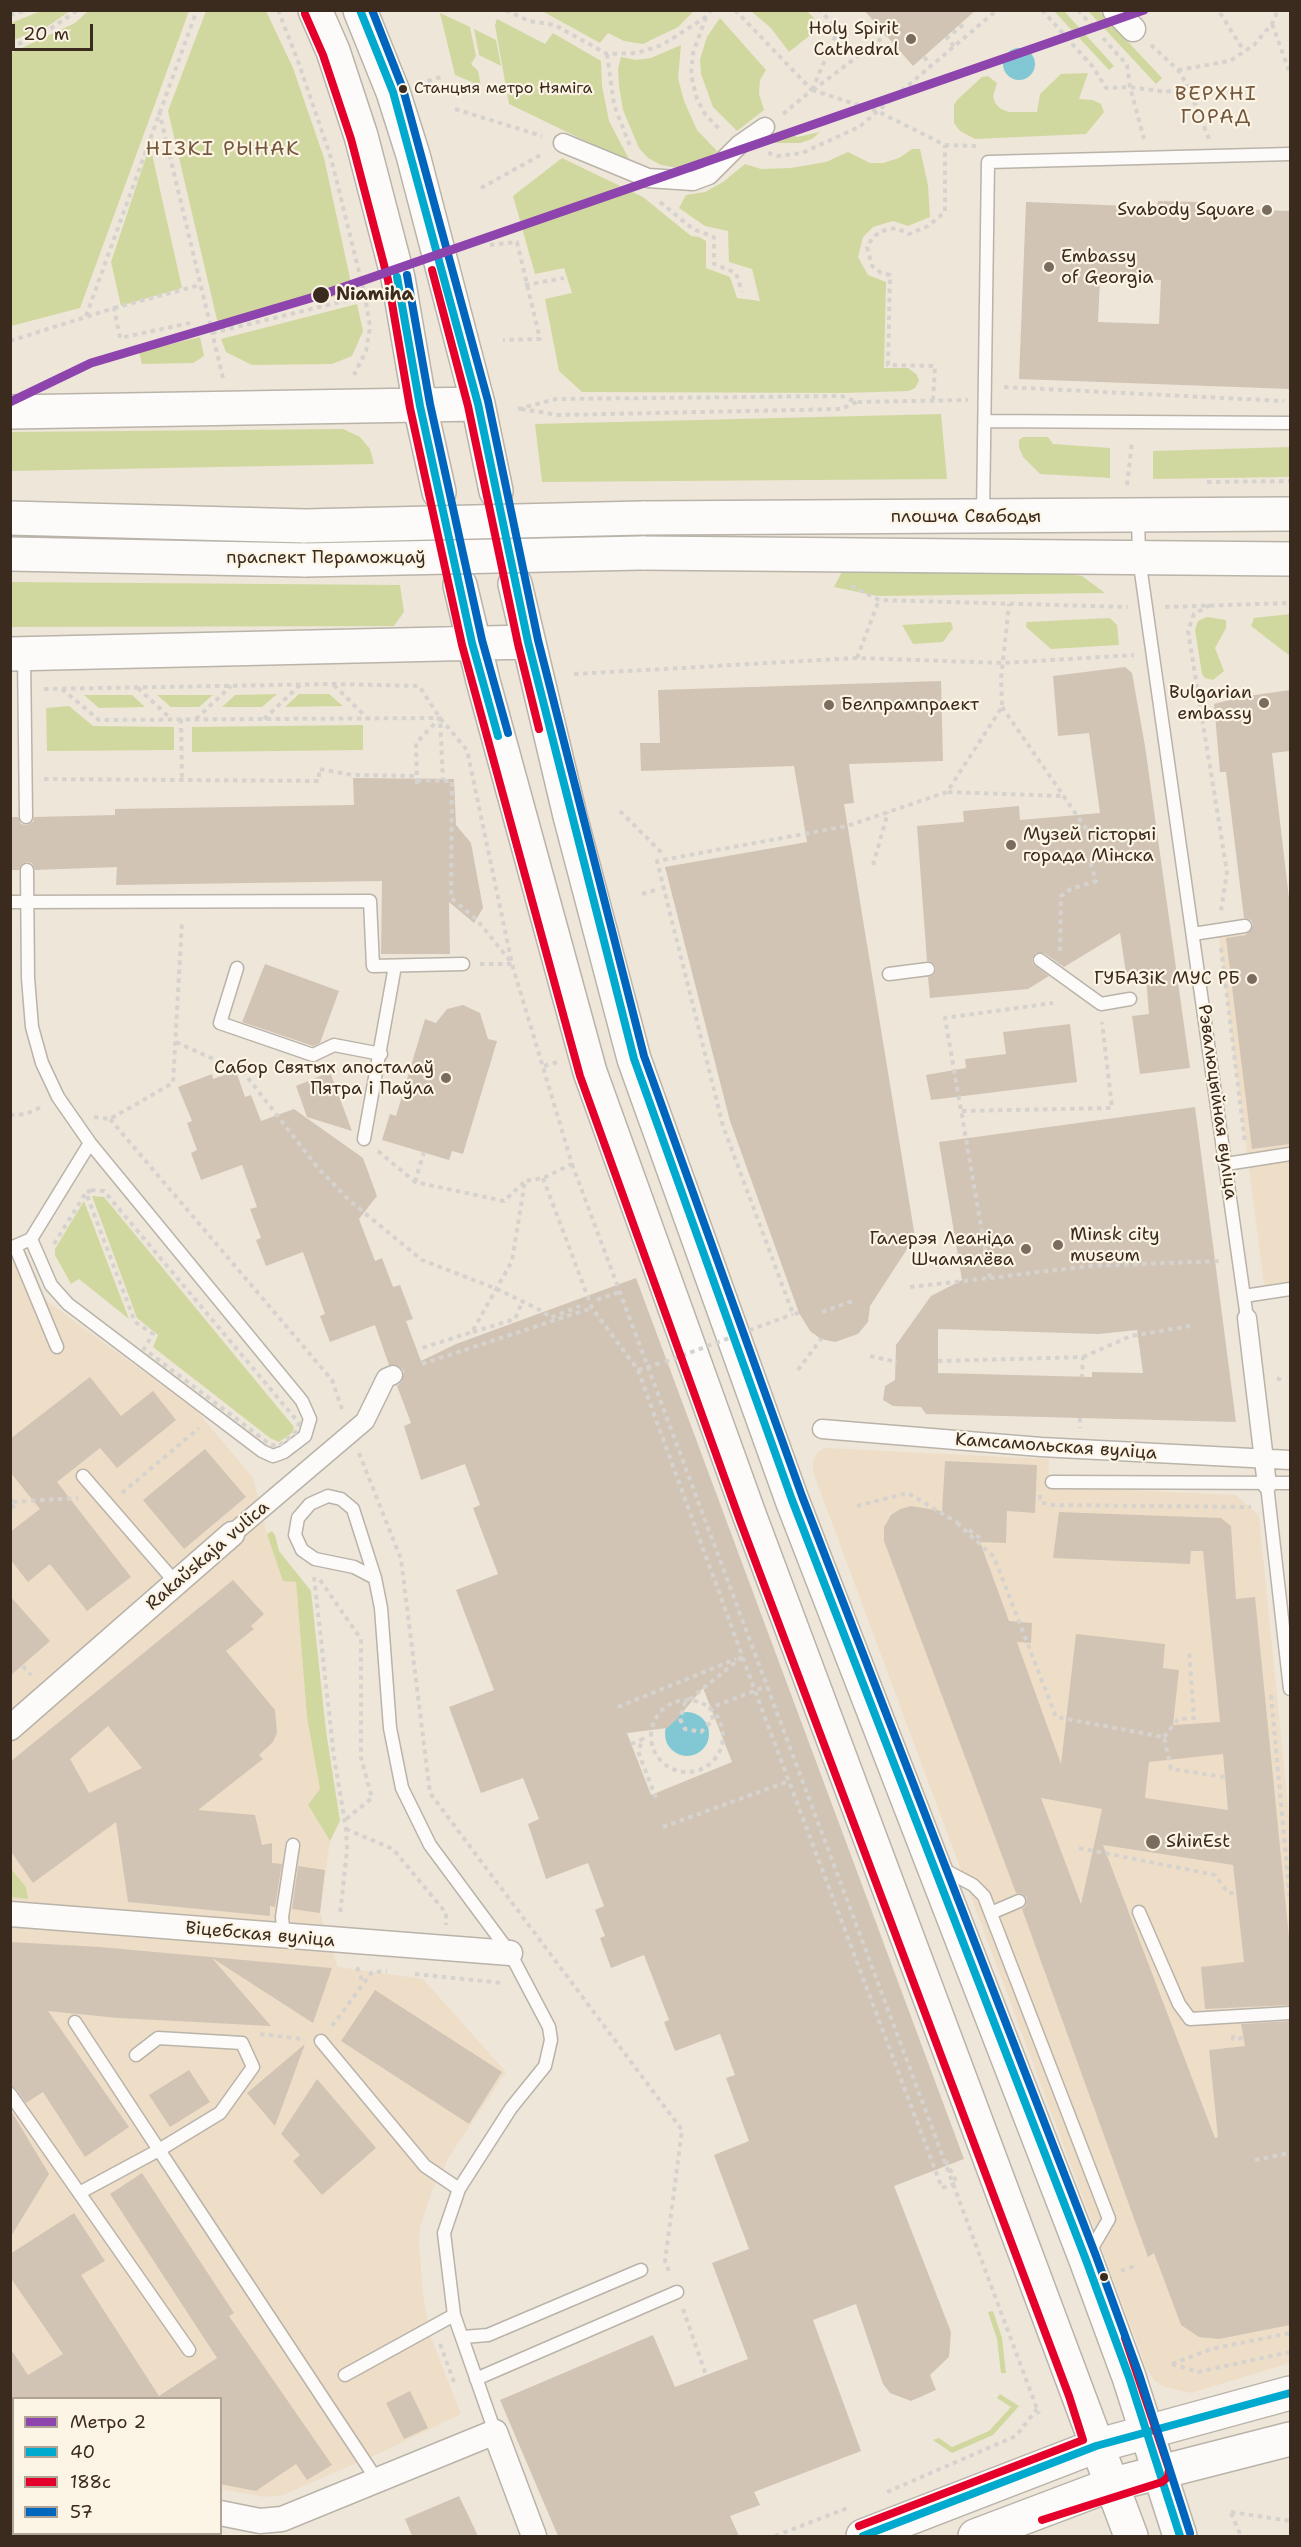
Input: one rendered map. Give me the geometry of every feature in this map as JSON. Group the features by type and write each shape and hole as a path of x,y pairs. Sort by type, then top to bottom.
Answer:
{"main road":[{"path":"315,10 333,51 361,136 398,278 420,406 440,492"},
{"path":"360,10 393,92 413,155 478,404 496,491"},
{"path":"10,412 478,404"},
{"name":"плошча Свабоды","path":"642,518 1290,514"},
{"name":"праспект Пераможцаў","path":"10,518 305,526 642,518"},
{"name":"праспект Пераможцаў","path":"10,554 305,560 642,553 1139,558"},
{"path":"1139,558 1290,559"},
{"path":"515,584 634,1059 792,1500 1086,2260 1180,2536"},
{"path":"460,585 472,643 590,1072 748,1514 1131,2536"},
{"path":"17,654 528,642"},
{"path":"863,2536 1096,2446 1290,2393"},
{"path":"975,2536 1110,2485 1290,2439"}],"street":[{"path":"1115,10 1133,28"},
{"path":"563,142 648,178 693,181 709,175 739,146 765,127"},
{"name":"Рэвалюцыйная вуліца","path":"1247,1318 1267,1485"},
{"name":"Rakaŭskaja vulica","path":"11,1727 365,1421 386,1378 393,1375"},
{"name":"Камсамольская вуліца","path":"822,1429 1041,1447 1290,1460"},
{"name":"Віцебская вуліца","path":"10,1914 510,1953"},
{"path":"222,2513 260,2521 282,2519 495,2432 534,2536"}],"lane":[{"path":"983,516 988,162 1290,154"},
{"path":"985,421 1290,423"},
{"name":"Рэвалюцыйная вуліца","path":"1138,516 1139,558 1247,1318"},
{"path":"17,654 25,690 26,817"},
{"path":"27,870 28,978 32,1027 42,1063 58,1097 90,1143 302,1401 310,1419 305,1436 284,1452 273,1456 262,1451 217,1412 68,1304 51,1285 31,1239"},
{"path":"10,902 370,900 373,966 463,964"},
{"path":"1193,934 1245,926"},
{"path":"1040,960 1101,1004 1130,999"},
{"path":"364,1139 381,1054 388,991 395,966"},
{"path":"237,968 220,1023 313,1055 334,1046 381,1054"},
{"path":"889,974 928,969"},
{"path":"57,1347 13,1247 31,1239 90,1143"},
{"path":"1226,1164 1290,1154"},
{"path":"1244,1296 1290,1289"},
{"path":"83,1476 176,1583"},
{"name":"Камсамольская вуліца","path":"1052,1482 1267,1485 1290,1483"},
{"name":"Рэвалюцыйная вуліца","path":"1267,1485 1290,1689"},
{"path":"375,1578 354,1567 315,1559 302,1550 295,1535 298,1518 310,1504 328,1496 341,1499 353,1509 375,1578 381,1608 390,1728 402,1788 430,1845 510,1953 544,2016 551,2040 545,2066 511,2108 459,2189 444,2233 454,2315 495,2432"},
{"path":"284,1936 282,1917 292,1845"},
{"path":"935,1866 973,1885 984,1896 1109,2219 1086,2260"},
{"path":"991,1913 1019,1901"},
{"path":"1139,1912 1179,2004 1190,2019 1290,2013"},
{"path":"75,2022 377,2480"},
{"path":"79,2193 159,2150 220,2113 253,2067 242,2043 158,2038 136,2055"},
{"path":"321,2042 425,2166 459,2189"},
{"path":"10,2094 189,2350"},
{"path":"463,2337 488,2335 641,2270"},
{"path":"476,2379 677,2292"},
{"path":"345,2375 454,2315"}],"path":[{"path":"10,15 27,10"},
{"path":"10,48 47,32 78,10"},
{"path":"86,316 197,10"},
{"path":"278,10 331,158 365,296 370,327 366,351 356,373 350,377"},
{"path":"507,10 529,21 555,25 607,54 637,53 662,45 706,17"},
{"path":"711,10 706,17 693,53 691,75 697,99 715,126 739,146 777,156 802,153 859,127 997,10"},
{"path":"735,10 812,90 877,111 945,145 945,212 928,226 909,234 896,228 882,231 873,237 867,248 872,266 881,273 890,274 888,365 935,366 933,400"},
{"path":"812,90 838,30 820,10"},
{"path":"1042,10 1093,67 1106,88 1130,87 1166,92 1188,86"},
{"path":"1078,10 1127,64 1130,87 1150,158"},
{"path":"1178,70 1212,66 1230,61 1272,24 1278,10"},
{"path":"1220,13 1244,51"},
{"path":"954,46 947,38 964,24"},
{"path":"1272,24 1290,73"},
{"path":"1133,28 1178,70 1206,126 1214,156"},
{"path":"781,115 886,35"},
{"path":"607,54 614,105 619,122 648,178 656,199 693,229 714,237 714,264 736,273 742,292"},
{"path":"924,57 931,66"},
{"path":"455,109 563,142"},
{"path":"159,111 225,387"},
{"path":"481,188 563,142"},
{"path":"490,245 517,242 525,285 540,339 504,340"},
{"path":"525,285 564,278"},
{"path":"10,341 86,316 200,285"},
{"path":"212,333 365,296"},
{"path":"114,308 120,338 190,322"},
{"path":"857,402 841,409 559,414 518,409 556,399 841,396 857,402 985,400 1000,387 1290,401"},
{"path":"1127,485 1132,442"},
{"path":"842,582 879,600 1146,608 1290,603"},
{"path":"857,658 879,600"},
{"path":"947,792 1002,707 1003,663 1010,604"},
{"path":"1210,605 1194,614 1188,631 1227,872 1218,930 1247,1161"},
{"path":"574,674 857,658 1003,663 1138,655"},
{"path":"25,690 333,684 420,686 440,717 467,750 512,964 572,1164 1039,2415"},
{"path":"333,684 368,718"},
{"path":"263,719 300,685"},
{"path":"195,720 231,686"},
{"path":"137,687 171,719"},
{"path":"61,689 99,720 440,717"},
{"path":"1002,707 1087,830"},
{"path":"417,780 416,743 440,717"},
{"path":"440,717 444,780"},
{"path":"182,719 182,780"},
{"path":"26,779 319,781 319,769 352,775 452,781 451,898 476,919 512,964"},
{"path":"638,1370 796,1314 723,1126 657,861 847,826 947,792 1063,796"},
{"path":"620,811 663,854"},
{"path":"873,865 888,812"},
{"path":"681,857 682,864"},
{"path":"1060,956 1061,896 1071,889 1096,881 1089,858"},
{"path":"661,879 668,878"},
{"path":"642,894 656,890"},
{"path":"10,1115 26,1114 45,1105 72,1115 110,1119 172,1083 183,901"},
{"path":"463,964 512,964"},
{"path":"990,1278 945,1018 1053,1003"},
{"path":"962,1111 1112,1108 1101,1004"},
{"path":"176,1042 244,1073 318,1168 350,1201 422,1260 497,1289 544,1312 550,1318 580,1306"},
{"path":"110,1119 332,1380 401,1559 430,1793 682,2130 665,2261 706,2375"},
{"path":"364,1139 415,1182 504,1201 525,1181 543,1178 572,1164"},
{"path":"415,1182 424,1152"},
{"path":"543,1178 592,1308 638,1370 742,1657 942,2188 953,2184"},
{"path":"472,1332 497,1289 516,1248 525,1181"},
{"path":"51,1248 86,1193 91,1190 104,1191 299,1423 295,1433 279,1446 271,1445 217,1412 144,1349 153,1334 135,1322 86,1193"},
{"path":"910,1287 1090,1266 1239,1261"},
{"path":"597,1300 619,1292"},
{"path":"822,1312 853,1301"},
{"path":"419,1349 515,1319 522,1302"},
{"path":"422,1364 592,1308"},
{"path":"938,1361 1083,1357 1131,1336 1190,1326"},
{"path":"798,1370 821,1339"},
{"path":"870,1356 897,1362"},
{"path":"1082,1377 1083,1357"},
{"path":"1276,1368 1278,1390"},
{"path":"1277,1378 1283,1381"},
{"path":"10,1509 15,1505 12,1500 83,1497 97,1514 217,1412"},
{"path":"857,1506 908,1493 983,1540"},
{"path":"957,1523 994,1557 1056,1717 1164,1737"},
{"path":"308,1573 319,1578 360,1639 361,1758 372,1798 345,1820"},
{"path":"314,1577 334,1757 346,1829 347,1850 340,1920"},
{"path":"1164,1737 1178,1719 1194,1718 1189,1649"},
{"path":"710,1708 713,1715 710,1725 701,1732 690,1732 680,1719 683,1706 689,1700 742,1657"},
{"path":"618,1707 742,1657"},
{"path":"23,1666 31,1676"},
{"path":"710,1708 767,1686"},
{"path":"689,1700 710,1708 720,1721 723,1742 717,1757 703,1769 687,1773 669,1768 656,1756 651,1736 659,1713 675,1702 689,1700"},
{"path":"632,1744 651,1736"},
{"path":"1164,1737 1171,1769 1225,1777"},
{"path":"643,1739 638,1751 655,1796 658,1795"},
{"path":"663,1827 789,1781"},
{"path":"346,1829 393,1849 446,1913 446,1925 443,1931 430,1940 427,1975"},
{"path":"1079,1848 1215,1875 1228,1893 1237,1893"},
{"path":"321,2042 372,1972 393,1971"},
{"path":"1233,2039 1243,2038"},
{"path":"1255,2160 1290,2153"},
{"path":"1290,2333 1211,2349 1172,2364 1198,2372 1290,2352"},
{"path":"886,2492 1018,2436 1038,2409"},
{"path":"775,2536 853,2506"},
{"path":"1241,2536 1231,2512 1290,2521"}],"shaded area":[{"path":"1290,930 1290,1289 1265,1292 1219,937"},
{"path":"26,1254 47,1301 197,1411 253,1478 267,1534 283,1580 296,1581 307,1717 321,1790 308,1806 330,1841 320,1913 338,1967 423,1979 506,2072 449,2157 432,2191 420,2227 423,2295 430,2335 461,2414 382,2452 283,2495 264,2497 222,2489 222,2397 12,2397 11,2450 10,1260"},
{"path":"825,1448 1049,1459 1048,1486 1236,1495 1259,1516 1290,1825 1290,2363 1191,2393 1165,2387 1155,2381 1147,2370 813,1472 813,1461 818,1452"}],"green space":[{"path":"41,11 70,11 45,28 11,41 11,23"},
{"path":"88,11 189,11 80,308 11,326 11,53 75,23"},
{"path":"206,11 266,11 293,68 324,158 353,292 218,324 168,111"},
{"path":"542,11 694,11 678,27 643,44 624,41 608,33 600,43"},
{"path":"751,11 807,11 814,18 807,25 814,32 789,52 771,28"},
{"path":"1054,11 1064,11 1114,66 1109,70"},
{"path":"1088,11 1099,11 1162,78 1156,84"},
{"path":"440,13 470,27 476,56 471,64 478,71 481,86 455,75"},
{"path":"720,18 766,70 760,80 759,94 764,110 737,131 713,107 701,74 700,59 707,37"},
{"path":"497,19 545,44 553,33 601,61 602,86 609,121 631,163 509,104 495,25"},
{"path":"474,29 496,40 501,66 479,55"},
{"path":"681,45 678,78 684,101 697,130 717,151 701,167 689,170 661,165 648,158 639,148 623,110 619,86 618,69 621,57 636,60 651,58"},
{"path":"1088,73 1079,99 1093,100 1101,104 1104,112 1086,134 975,139 960,131 954,123 954,105 957,100 982,77 988,76 997,83 993,96 995,103 1001,109 1009,112 1037,112 1040,94 1061,74"},
{"path":"782,130 797,137 820,132 812,139 800,143 771,143"},
{"path":"150,145 182,288 121,306 111,262"},
{"path":"912,149 920,149 928,185 930,217 908,226 893,221 873,227 863,237 858,257 868,275 886,282 884,368 908,368 917,375 919,381 915,388 909,391 846,393 582,392 559,371 545,299 572,293 564,268 535,274 513,196 562,158 643,197 691,236 706,241 706,268 730,277 737,298 760,301 752,269 729,262 728,231 705,226 679,208 686,195 705,192 723,182 745,164 761,169 791,168 826,162 848,152 870,163 883,163 899,158"},
{"path":"357,304 363,331 352,356 332,364 252,365 226,352 221,339"},
{"path":"200,337 204,356 193,363 142,364 139,352"},
{"path":"941,414 947,479 542,482 535,424"},
{"path":"343,429 360,437 370,449 374,464 11,471 11,432"},
{"path":"1023,437 1048,437 1053,444 1110,448 1110,478 1040,474 1023,457 1019,440"},
{"path":"1290,447 1290,477 1153,479 1153,451"},
{"path":"846,564 1038,569 1082,576 1105,593 877,596 834,587"},
{"path":"11,582 400,585 404,612 394,626 11,627"},
{"path":"1290,614 1290,656 1251,626 1254,618"},
{"path":"1207,617 1226,620 1226,628 1215,648 1224,671 1213,680 1205,678 1202,674 1195,630 1198,621"},
{"path":"1110,618 1117,625 1119,645 1051,649 1026,627 1027,622"},
{"path":"951,622 953,628 943,642 913,644 902,625"},
{"path":"277,694 262,707 222,707 235,695"},
{"path":"299,694 329,694 343,706 285,707"},
{"path":"84,695 132,695 145,707 99,708"},
{"path":"157,695 213,695 199,707 171,707"},
{"path":"69,706 93,726 174,727 174,750 47,751 46,708"},
{"path":"363,725 363,750 192,752 192,727"},
{"path":"92,1196 104,1197 294,1427 292,1433 279,1442 270,1438 153,1347 158,1335 137,1318"},
{"path":"84,1201 129,1319 79,1279 71,1284 55,1255 55,1249"},
{"path":"272,1531 279,1551 311,1591 326,1731 340,1821 330,1841 308,1805 320,1789 307,1717 296,1582 283,1581 267,1534"},
{"path":"11,1869 26,1887 28,1899 11,1897"},
{"path":"993,2311 1002,2338 1006,2373 1001,2373 997,2339 988,2312"},
{"path":"1000,2394 1019,2406 993,2435 952,2453 933,2440 939,2438 952,2447 989,2431 1011,2407 997,2398"}],"water":[{"path":"1019,48 1030,53 1035,64 1030,75 1019,80 1008,75 1003,64 1008,53"},
{"path":"687,1712 702,1719 709,1734 702,1749 687,1756 672,1749 665,1734 672,1719"}],"building":[{"name":"Holy Spirit Cathedral","path":"864,10 976,10 913,66"},
{"path":"1158,201 1198,202 1197,208 1290,211 1290,389 1019,379 1026,202 1157,207","holes":["1100,278 1161,280 1159,324 1098,322"]},
{"path":"1125,667 1132,673 1145,746 1190,1068 1140,1074 1132,1016 1149,1014 1146,978 1127,980 1120,933 1064,967 1044,953 1036,953 1032,959 1033,964 1049,976 1028,989 930,998 928,977 933,975 936,969 934,964 927,961 917,826 964,822 963,811 1019,806 1020,820 1100,813 1089,733 1058,736 1053,676"},
{"path":"941,681 943,761 849,764 854,803 844,804 915,1237 870,1306 868,1322 858,1334 835,1342 821,1339 810,1331 799,1313 730,1121 665,867 807,842 794,766 641,771 640,743 660,743 658,690"},
{"path":"1290,690 1290,751 1272,753 1290,907 1290,1144 1252,1149 1226,938 1246,935 1253,925 1251,920 1244,918 1226,772 1220,772 1214,704 1241,697"},
{"path":"353,778 454,779 456,825 471,843 483,908 474,923 449,902 450,954 381,954 382,881 116,885 117,867 35,870 32,863 26,862 19,870 10,870 10,817 18,817 21,824 27,825 33,822 34,817 115,815 115,809 354,805"},
{"path":"265,964 339,991 320,1043 313,1046 242,1022"},
{"name":"Сабор Святых апосталаў Пятра і Паўла","path":"463,1005 480,1013 488,1039 497,1041 463,1154 452,1151 449,1160 382,1140 390,1114 396,1116 425,1019 436,1023 447,1009"},
{"path":"1070,1024 1077,1082 931,1100 926,1075 966,1068 965,1059 1006,1054 1003,1032"},
{"path":"236,1071 245,1097 251,1095 261,1121 294,1109 363,1158 377,1196 359,1219 375,1261 382,1258 393,1287 400,1285 413,1319 406,1321 421,1361 456,1344 636,1278 964,2159 894,2186 951,2332 949,2357 930,2375 936,2390 911,2401 890,2393 883,2384 856,2304 813,2320 861,2451 754,2492 760,2505 730,2516 739,2536 558,2536 500,2400 653,2335 675,2387 748,2359 712,2263 749,2249 714,2155 749,2141 726,2078 735,2075 720,2034 675,2051 664,2022 669,2020 644,1955 611,1968 600,1938 605,1936 595,1910 604,1906 588,1863 546,1879 528,1824 539,1819 523,1778 481,1793 449,1707 494,1690 456,1590 498,1574 473,1508 480,1505 465,1464 421,1480 404,1426 411,1423 397,1386 402,1381 404,1371 399,1366 389,1365 375,1325 330,1342 320,1316 325,1314 303,1252 266,1266 256,1240 261,1238 250,1209 257,1207 242,1165 201,1180 191,1153 197,1150 187,1123 192,1121 178,1087 212,1074 213,1079","holes":["703,1688 732,1762 651,1795 627,1733 667,1728"]},
{"path":"330,1072 352,1131 307,1117 296,1086"},
{"path":"1195,1107 1236,1422 926,1414 921,1407 893,1406 883,1400 885,1386 895,1380 896,1345 931,1296 962,1280 939,1142","holes":["938,1329 1098,1334 1137,1330 1143,1373 1092,1372 1092,1377 938,1373"]},
{"path":"90,1377 121,1416 153,1391 176,1420 117,1468 100,1448 57,1482 131,1577 87,1611 50,1564 28,1582 10,1559 10,1532 40,1509 10,1472 10,1439"},
{"path":"205,1449 246,1497 184,1549 143,1500"},
{"path":"945,1461 1037,1465 1035,1513 1007,1511 1006,1543 980,1542 1009,1621 1032,1623 1031,1643 1017,1642 1061,1764 1076,1634 1165,1644 1163,1668 1179,1670 1173,1725 1220,1722 1203,1551 1191,1551 1190,1564 1053,1558 1059,1512 1221,1518 1231,1526 1236,1599 1255,1597 1290,1947 1290,2005 1205,2009 1201,1967 1244,1962 1233,1865 1103,1845 1215,2138 1218,2137 1209,2050 1245,2046 1241,2024 1290,2021 1290,2325 1219,2339 1199,2337 1181,2325 1154,2253 1148,2257 1022,1909 1026,1905 1027,1898 1023,1894 1016,1893 884,1541 884,1527 891,1515 900,1509 911,1506 942,1511","holes":["1223,1754 1228,1810 1145,1798 1149,1762","1041,1798 1102,1809 1081,1904"]},
{"path":"233,1580 264,1614 251,1626 254,1629 226,1651 275,1710 277,1733 273,1742 259,1755 263,1759 198,1810 255,1815 262,1845 272,1843 272,1863 282,1864 275,1907 270,1906 270,1916 128,1902 116,1822 33,1883 10,1850 10,1762","holes":["108,1726 142,1768 89,1793 70,1759"]},
{"path":"10,1596 50,1641 10,1676"},
{"path":"298,1866 325,1870 320,1913 292,1909"},
{"path":"10,1942 100,1947 332,1968 313,2023 212,1958 271,2026 118,2018 48,2011 129,2127 85,2157 43,2092 26,2103 16,2089 10,2086"},
{"path":"375,1990 502,2072 469,2124 341,2041"},
{"path":"305,2044 275,2126 247,2093"},
{"path":"189,2070 210,2102 170,2127 149,2095"},
{"path":"317,2079 376,2148 322,2195 293,2161 300,2155 281,2134"},
{"path":"10,2109 49,2174 10,2238"},
{"path":"142,2173 234,2313 229,2316 332,2465 307,2480 296,2464 256,2491 222,2484 222,2397 10,2398 10,2348 28,2375 63,2354 10,2277 10,2254 74,2213 105,2261 81,2275 159,2396 217,2358 110,2194"},
{"path":"410,2391 428,2428 404,2439 386,2403"},
{"path":"459,2496 478,2536 412,2536 405,2519"}],"metro line":[{"name":"2","path":"10,402 91,363 321,295 1144,10"}],"transit line":[{"name":"40","path":"360,10 393,92 478,404 528,642 634,1059 792,1500 1086,2260 1129,2377 1180,2536"},
{"name":"57","path":"372,10 403,89 488,401 538,640 644,1056 802,1496 1096,2256 1139,2374 1190,2533"},
{"name":"188с","path":"305,14 323,55 351,139 388,280 410,408 462,645 580,1076 739,1518 1069,2396 1083,2440 859,2526"},
{"name":"188с","path":"432,270 468,406 518,644 539,729"},
{"name":"57","path":"407,275 430,404 482,640 508,733"},
{"name":"40","path":"397,277 420,406 472,643 498,736"},
{"name":"188с","path":"1042,2520 1162,2482 1168,2477 1169,2469 1125,2338"},
{"name":"40","path":"863,2536 1096,2446 1290,2393"}],"place":[{"name":"Holy Spirit Cathedral","path":"911,39"},
{"name":"Станцыя метро Няміга","path":"403,89"},
{"name":"Svabody Square","path":"1267,210"},
{"name":"Embassy of Georgia","path":"1049,267"},
{"name":"Niamiha","path":"321,295"},
{"name":"Bulgarian embassy","path":"1264,703"},
{"name":"Белпрампраект","path":"829,705"},
{"name":"Музей гісторыі горада Мінска","path":"1011,845"},
{"name":"ГУБАЗіК МУС РБ","path":"1252,979"},
{"name":"Сабор Святых апосталаў Пятра і Паўла","path":"446,1078"},
{"name":"Minsk city museum","path":"1058,1245"},
{"name":"Галерэя Леаніда Шчамялёва","path":"1026,1249"},
{"name":"ShinEst","path":"1153,1842"}],"district":[{"name":"ВЕРХНІ ГОРАД","path":"1216,106"},
{"name":"НІЗКІ РЫНАК","path":"223,150"}]}
